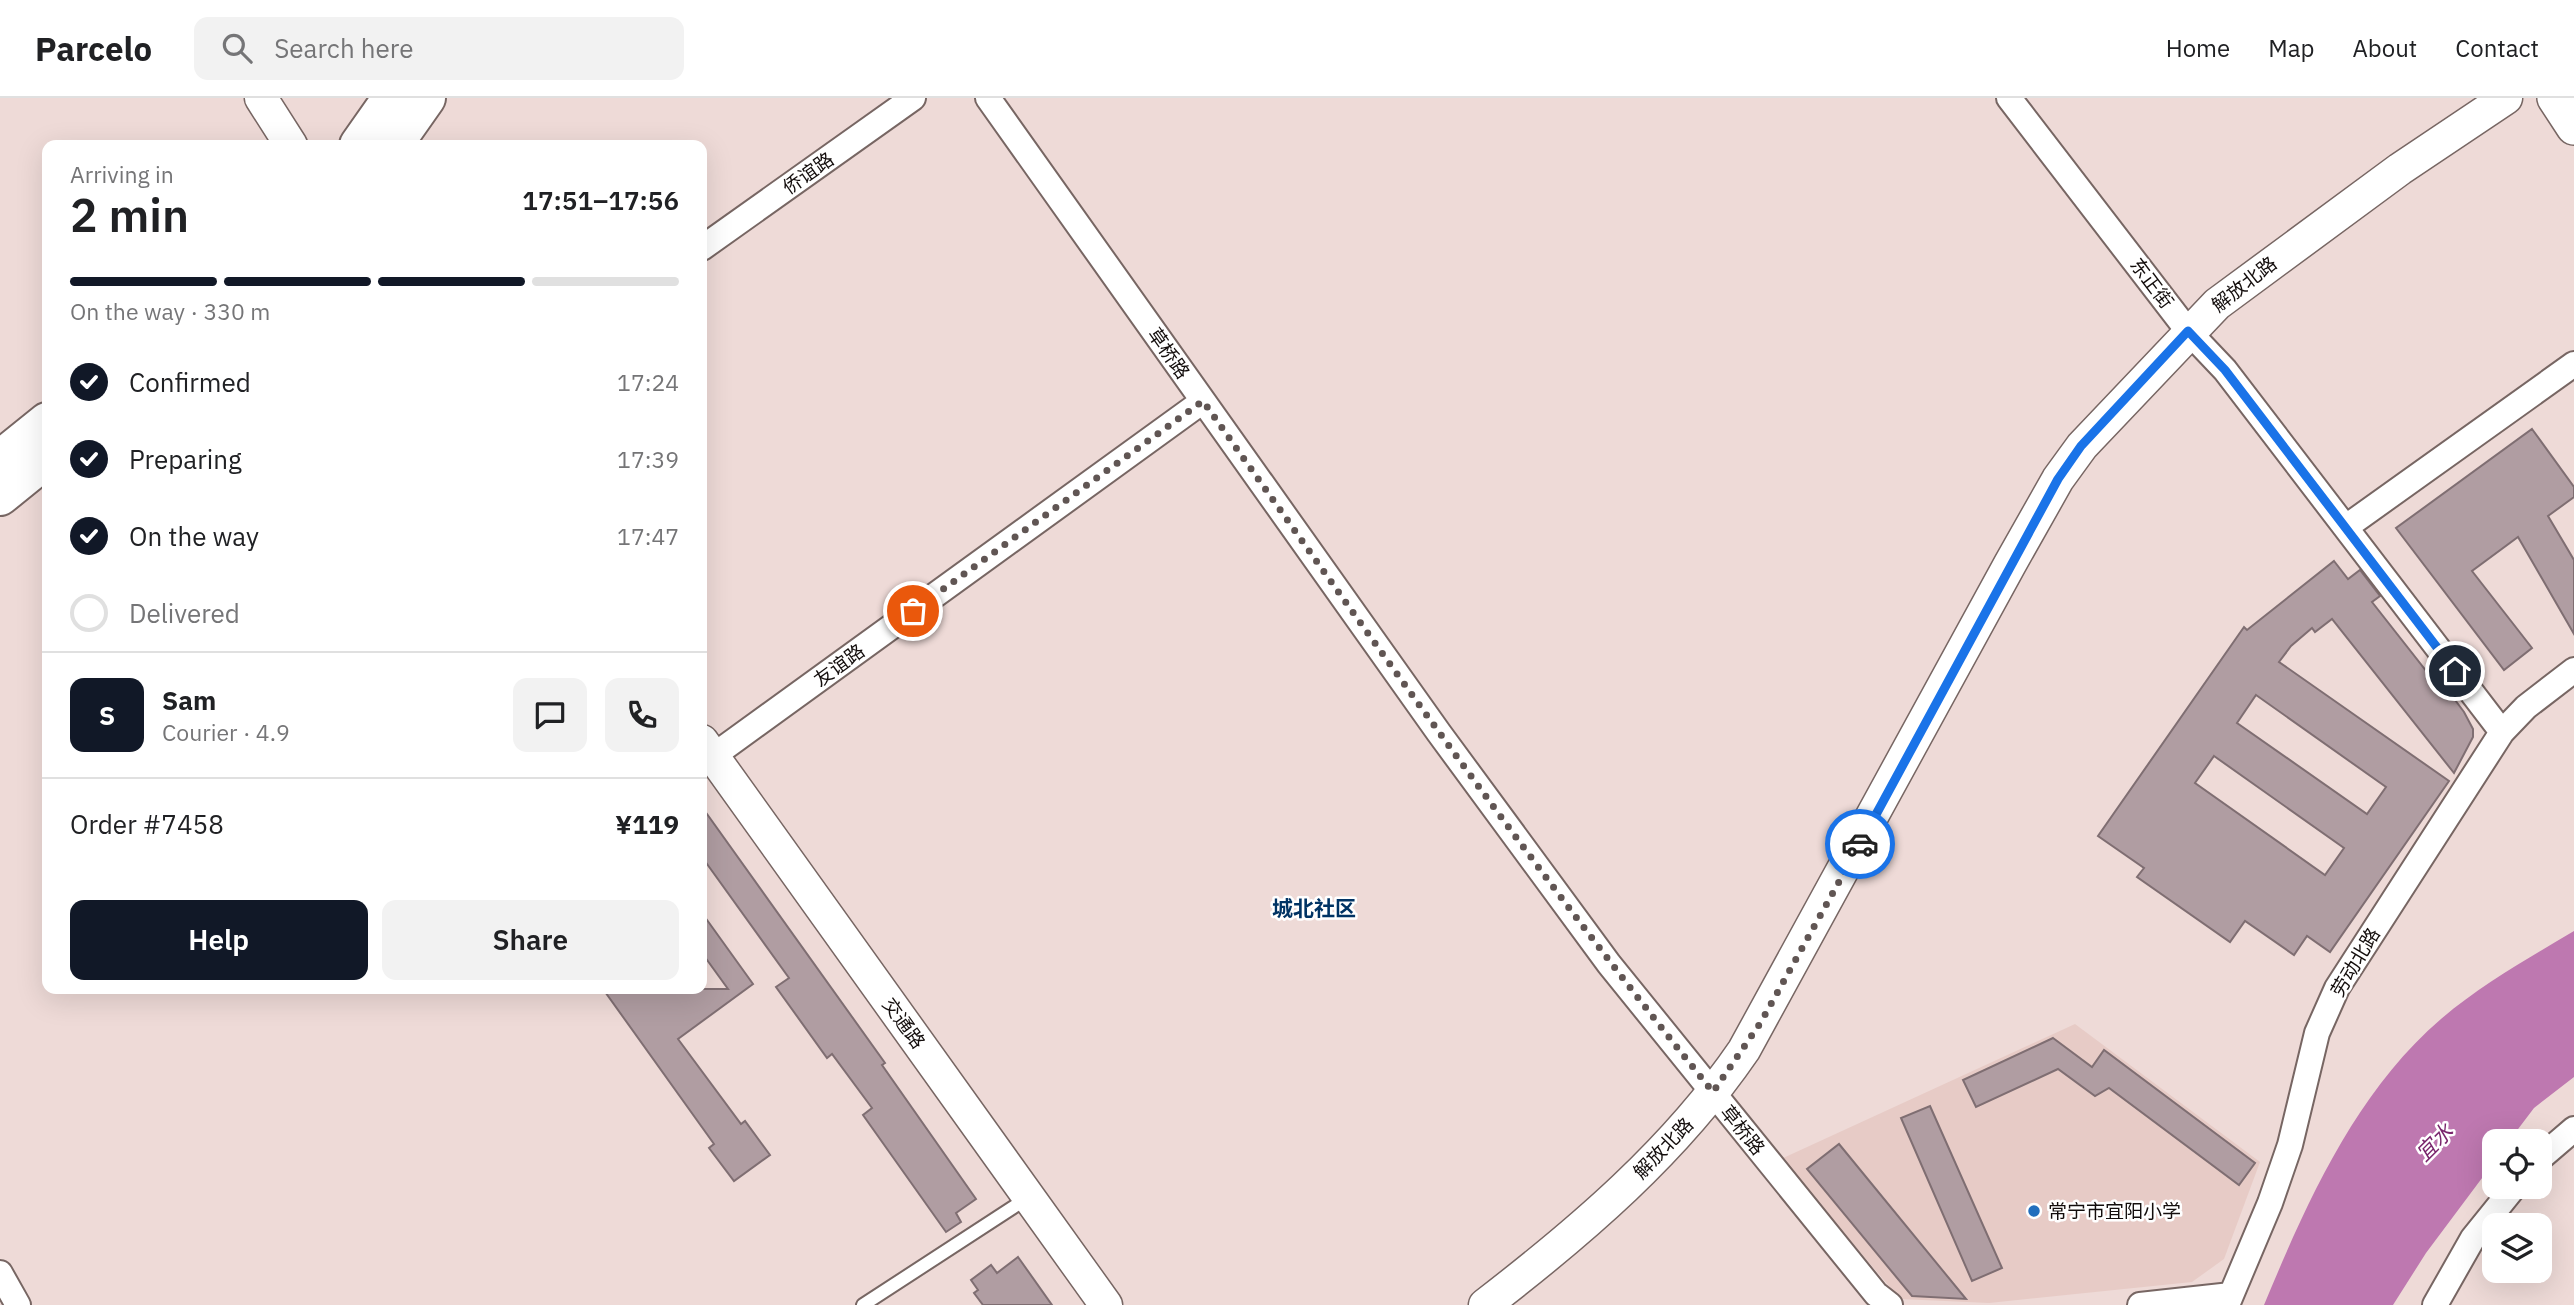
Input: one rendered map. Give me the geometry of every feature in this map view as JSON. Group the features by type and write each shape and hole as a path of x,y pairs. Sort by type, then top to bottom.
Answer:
{"main road":[{"path":"363,140 392,98"},
{"path":"397,140 426,98"},
{"path":"2555,98 2574,127"},
{"path":"0,460 42,426"},
{"path":"0,496 42,462"}],"street":[{"path":"261,98 288,140"},
{"name":"侨谊路","path":"707,244 913,98"},
{"name":"草桥路","path":"988,98 1439,733 1609,964 1876,1294 1890,1305"},
{"name":"东正街","path":"2009,98 2188,331 2225,370 2502,732"},
{"name":"解放北路","path":"1485,1305 1557,1250 1650,1163 1713,1092 1761,1022 2058,479 2081,446 2188,331 2217,304 2303,239 2506,98"},
{"path":"2346,527 2574,364"},
{"name":"友谊路","path":"707,749 1203,401"},
{"name":"劳动北路","path":"2229,1300 2282,1168 2317,1033 2337,988 2502,732 2526,707 2574,670"},
{"name":"交通路","path":"707,749 1106,1305"},
{"path":"2552,1148 2574,1129"},
{"path":"2435,1305 2473,1238 2504,1199"},
{"path":"0,1273 18,1305"},
{"path":"2140,1305 2229,1300"}],"lane":[{"path":"863,1305 1029,1197"}],"shaded area":[{"name":"常宁市宜阳小学","path":"2075,1024 2260,1162 2224,1259 2192,1282 1989,1303 1900,1299 1781,1159"}],"water":[{"name":"宜水","path":"2574,931 2574,1077 2534,1108 2518,1129 2482,1129 2482,1178 2426,1253 2393,1305 2264,1305 2298,1227 2336,1151 2383,1080 2410,1048 2441,1019 2506,972"}],"building":[{"path":"2532,429 2574,487 2574,497 2548,516 2574,560 2574,634 2518,537 2472,571 2532,648 2504,670 2396,528"},
{"path":"2334,561 2348,579 2360,570 2380,596 2372,602 2442,691 2446,688 2473,729 2473,737 2454,773 2332,619 2315,632 2312,628 2291,646 2279,662 2449,781 2330,952 2307,936 2294,955 2245,921 2230,942 2137,877 2144,868 2098,836 2244,627 2247,630","holes":["2256,695 2386,787 2367,814 2237,723","2214,756 2344,848 2325,875 2195,783"]},
{"path":"707,814 885,1063 882,1065 976,1199 956,1213 961,1222 946,1232 863,1115 872,1108 832,1054 827,1058 776,987 789,978 707,864"},
{"path":"707,920 753,984 678,1039 741,1124 745,1121 770,1155 734,1181 709,1148 714,1144 607,994 707,994 707,989 728,989 707,960"},
{"path":"2053,1038 2092,1067 2104,1050 2255,1163 2239,1185 2109,1088 2095,1096 2058,1069 1976,1107 1963,1080"},
{"path":"1930,1106 2002,1268 1972,1281 1901,1118"},
{"path":"1839,1144 1966,1299 1912,1296 1807,1169"},
{"path":"1018,1257 1052,1305 983,1305 974,1293 978,1290 971,1280 991,1265 997,1273"}],"way so far":[{"path":"913,611 1203,401 1439,733 1609,964 1713,1092 1761,1022 1860,844"}],"place":[{"name":"常宁市宜阳小学","path":"2034,1211"}],"district":[{"name":"城北社区","path":"1314,908"}],"route":[{"path":"1860,844 2058,479 2081,446 2188,331 2225,370 2455,671"}]}
